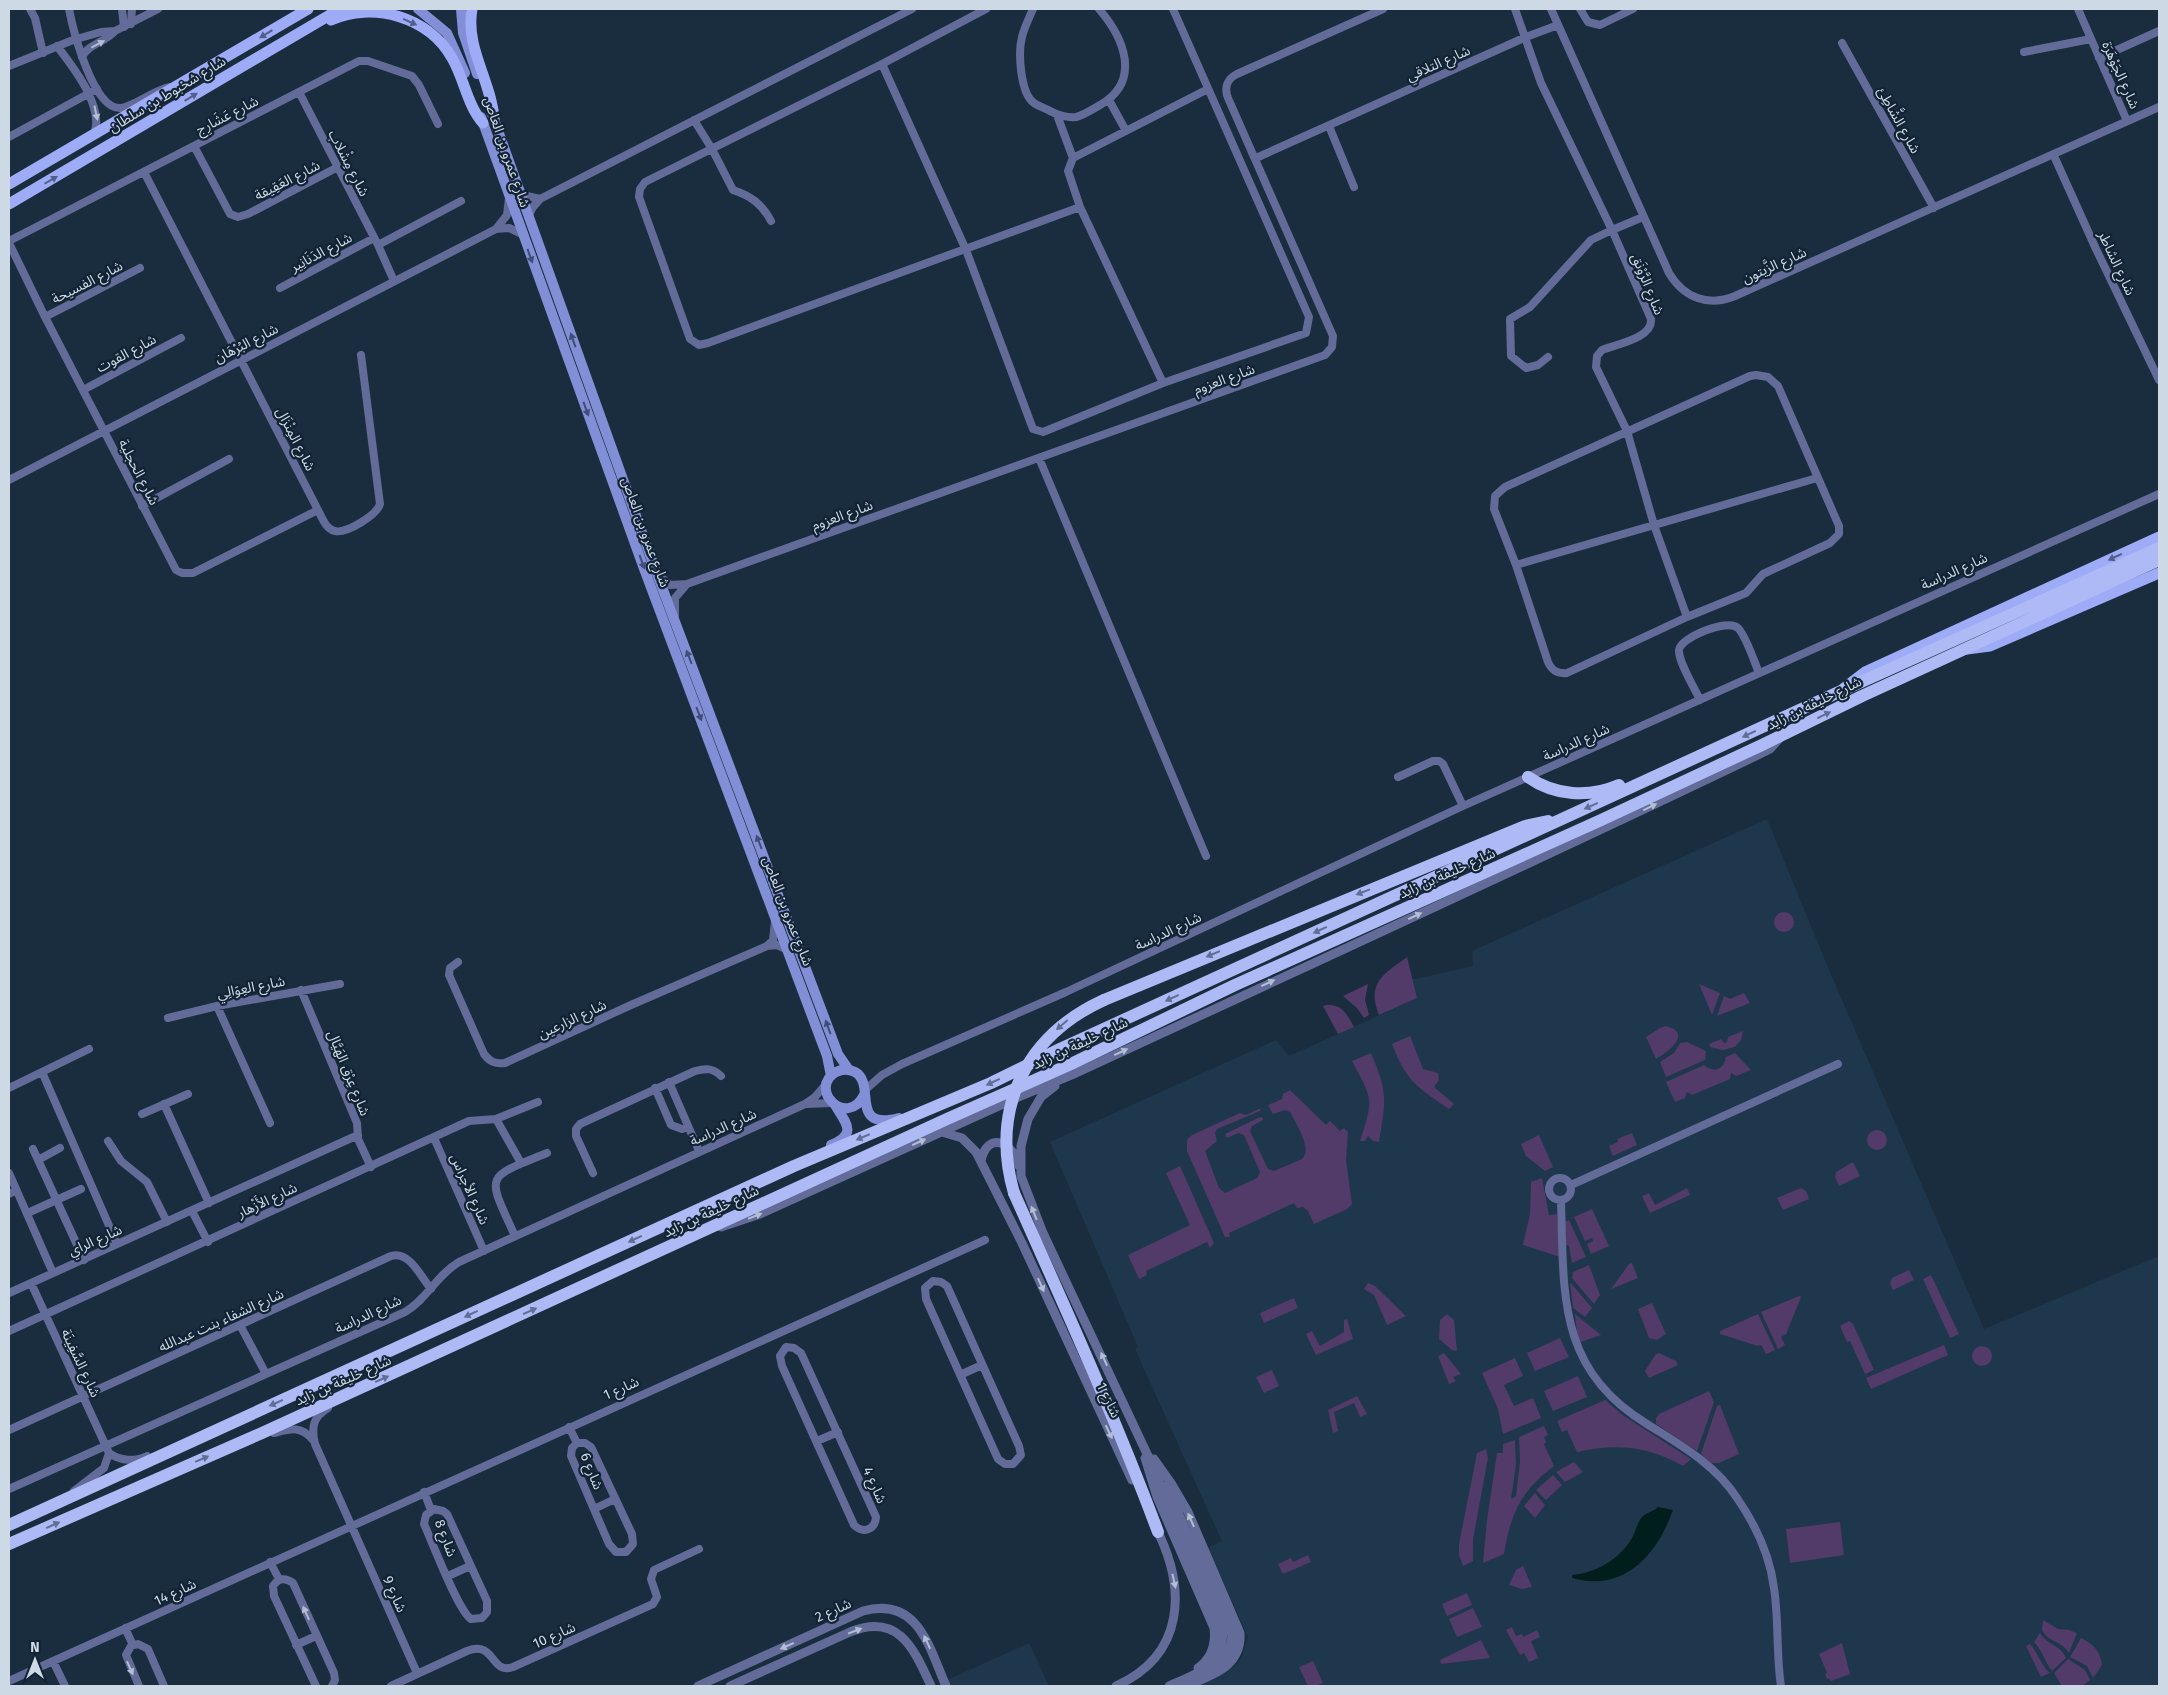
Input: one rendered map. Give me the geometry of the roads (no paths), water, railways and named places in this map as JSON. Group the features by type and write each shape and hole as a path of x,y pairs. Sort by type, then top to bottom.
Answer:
{"highway":[{"name":"شارع خليفة بن زايد","path":"9,1525 794,1166 992,1083 1060,1049 1555,822 2159,548"},
{"name":"شارع خليفة بن زايد","path":"9,1544 351,1393 708,1228 1071,1064 1235,986 2159,560"},
{"path":"1528,777 1537,783 1559,791 1592,794 1656,770 1667,772"},
{"path":"1158,1532 1091,1366 1014,1193 1007,1163 1006,1144 1009,1110 1018,1083 1035,1054 1062,1024 1088,1007 1525,826 1541,821 1555,822"}],"main road":[{"name":"شارع شخبوط بن سلطان","path":"9,184 308,9"},
{"name":"شارع شخبوط بن سلطان","path":"9,204 340,9"},
{"name":"شارع عمرو بن العاص","path":"418,9 434,21 450,37 520,192 654,566 838,1054 853,1072"},
{"name":"شارع عمرو بن العاص","path":"461,9 461,21 465,39 522,234 827,1056 829,1079"},
{"path":"237,70 259,62 333,19 355,12 380,12 415,24 443,44 457,67 475,112 489,121 491,101 472,41 472,9"},
{"path":"1841,691 1854,678 1865,672 2159,537"},
{"path":"1965,648 1990,646 2159,573"},
{"path":"794,1166 802,1159 836,1143 844,1137 847,1131 846,1122 827,1094 829,1079 839,1071 853,1072 862,1079 867,1109 871,1115 882,1120 899,1118 927,1105 940,1104"},
{"path":"834,1104 844,1108 852,1107 859,1102 864,1093"}],"street":[{"path":"30,9 35,18 43,53"},
{"path":"69,9 82,58 97,89 109,105 118,108 128,106 157,90 177,86"},
{"path":"122,9 128,25"},
{"path":"128,25 132,9"},
{"path":"73,65 82,58 86,50 104,41 115,31 158,9"},
{"path":"528,217 540,199 912,9"},
{"path":"986,9 882,64 645,182 640,189 639,197 690,339 699,345 966,250 1080,207"},
{"path":"1033,9 1022,38 1021,67 1024,83 1032,102 1057,115 1075,117 1109,100 1120,87 1126,68 1123,49 1110,21 1099,9"},
{"path":"882,64 966,250 1033,429 1043,432 1163,383 1306,333 1309,317 1172,9"},
{"name":"شارع العزوم","path":"654,566 665,583 675,586 686,584 1330,352 1333,336 1256,158 1226,95 1226,86 1230,79 1237,74 1383,9"},
{"path":"1515,9 1541,83 1612,230"},
{"name":"شارع الزَّيتون","path":"1551,9 1643,217 1675,282 1692,296 1714,302 1736,296 2054,156 2159,107"},
{"path":"1581,12 1591,24 1600,25 1633,9"},
{"name":"شارع الجَوْهَرَة","path":"2078,9 2127,121"},
{"name":"شارع التلاقي","path":"1256,158 1526,37 1558,25"},
{"path":"2099,58 2159,30"},
{"path":"9,66 76,39 101,32 115,31"},
{"name":"شارع الجَوْهَرَة","path":"2024,52 2091,38"},
{"name":"شارع الشَّاطِئ","path":"1842,43 1934,208"},
{"path":"57,46 73,65 94,105 97,116 94,134"},
{"name":"شارع عَشَارِج","path":"9,242 356,62 368,62 408,74 415,78 438,124"},
{"path":"9,137 97,89"},
{"path":"1073,158 1208,89"},
{"name":"شارع مِشْلاب","path":"298,92 376,242 394,281"},
{"path":"1109,100 1126,131"},
{"path":"1057,115 1073,158 1068,171 1080,207 1163,383"},
{"path":"694,120 712,149 733,190 752,196 766,212 770,221"},
{"path":"1329,126 1354,187"},
{"name":"شارع العَقِيقة","path":"194,146 230,214 238,217 248,214 338,168"},
{"name":"شارع الشاطر","path":"2054,156 2159,380"},
{"name":"شارع المِنْزَال","path":"144,172 318,510 328,528 340,532 371,517 380,507 361,355"},
{"path":"520,192 531,198 540,199"},
{"path":"496,229 507,215 510,198"},
{"path":"376,242 462,201"},
{"path":"1548,357 1538,365 1526,368 1511,356 1510,319 1530,308 1591,240 1643,217"},
{"path":"496,229 509,228 522,234"},
{"name":"شارع البُرْهَان","path":"9,480 496,229"},
{"name":"شارع الرَّوْنَق","path":"1612,230 1651,323 1650,329 1645,334 1602,350 1596,359 1597,371 1627,431"},
{"name":"شارع الحجلية","path":"9,242 45,317 142,506 174,567 179,572 193,573 318,510"},
{"name":"شارع الدَنَانِير","path":"280,288 376,242"},
{"name":"شارع الفسيحة","path":"45,317 140,268"},
{"name":"شارع القوت","path":"84,390 181,338"},
{"path":"1762,375 1774,381 1778,386 1817,478 1839,526 1838,534 1834,541 1761,576 1746,593 1687,616 1567,674 1557,673 1550,667 1516,565 1494,509 1494,500 1498,492 1750,376 1762,375"},
{"path":"1627,431 1654,525 1687,616"},
{"path":"1039,458 1206,856"},
{"path":"142,506 229,459"},
{"path":"1516,565 1817,478"},
{"name":"شارع الدراسة","path":"882,1075 930,1051 1066,992 1463,806 2159,494"},
{"path":"676,622 675,598 686,584"},
{"path":"1700,700 1679,654 1681,643 1687,639 1722,624 1732,624 1740,631 1760,673"},
{"path":"708,1228 727,1226 760,1214 1076,1073 1543,858 1765,752 1780,736"},
{"path":"1398,777 1433,761 1439,761 1443,764 1463,806"},
{"path":"767,946 773,940 774,916"},
{"path":"767,946 777,945 788,950"},
{"name":"شارع الزارعين","path":"458,962 450,968 449,976 484,1054 494,1063 500,1064 767,946"},
{"name":"شارع العِوَالِي","path":"168,1018 217,1006 340,984"},
{"name":"شارع عِرْق الهَيَّال","path":"301,990 357,1123 358,1135 371,1166"},
{"path":"217,1006 270,1122"},
{"path":"9,1088 89,1049"},
{"path":"1571,1185 1838,1064"},
{"path":"593,1173 576,1136 578,1126 655,1088 708,1068 721,1076"},
{"path":"42,1072 117,1244"},
{"path":"853,1072 872,1076 882,1075"},
{"name":"شارع 1","path":"1076,1073 1045,1093 1032,1111 1022,1146 1021,1176 1043,1233 1088,1324 1156,1473 1169,1508 1220,1622 1224,1637 1220,1652 1212,1664 1169,1686"},
{"path":"864,1093 882,1075"},
{"name":"شارع الدراسة","path":"9,1489 107,1450 266,1374 405,1312 418,1304 447,1270 515,1236 806,1104 820,1093 829,1079"},
{"path":"669,1082 699,1151"},
{"path":"655,1088 671,1125 682,1129 688,1127"},
{"path":"142,1114 188,1094"},
{"name":"شارع الأَزْهار","path":"9,1331 208,1242 469,1121 496,1119 538,1102"},
{"path":"164,1104 209,1203"},
{"name":"شارع الدراسة","path":"806,1104 834,1104"},
{"path":"496,1119 521,1164"},
{"name":"شارع 1","path":"942,1132 956,1135 968,1141 981,1161 1022,1243 1083,1378 1158,1532 1176,1588 1173,1626 1165,1643 1152,1661 1133,1677 1116,1686"},
{"name":"شارع الراي","path":"9,1293 358,1135"},
{"name":"شارع الأجراس","path":"434,1138 484,1251"},
{"path":"108,1140 121,1161 147,1182 167,1222"},
{"path":"981,1161 984,1150 988,1146 1003,1143 1008,1145 1016,1157 1021,1176"},
{"path":"38,1160 60,1148"},
{"path":"33,1149 84,1260"},
{"path":"515,1236 494,1186 502,1172 548,1153"},
{"path":"9,1173 54,1273"},
{"path":"1561,1178 1567,1180 1571,1185 1572,1191 1569,1197 1561,1201 1555,1200 1550,1195 1548,1189 1550,1183 1555,1179 1561,1178"},
{"path":"32,1211 81,1189"},
{"path":"1561,1201 1567,1306 1570,1327 1577,1346 1595,1380 1615,1401 1636,1418 1715,1470 1737,1497 1758,1535 1770,1568 1775,1589 1782,1686"},
{"path":"192,1211 208,1242"},
{"name":"شارع 1","path":"351,1525 984,1240"},
{"name":"شارع الشفاء بنت عبدالله","path":"9,1430 395,1254 408,1258 432,1289"},
{"path":"924,1268 931,1282"},
{"path":"931,1282 941,1282 947,1286 982,1365 1021,1450 1019,1458 1013,1464 1004,1464 998,1460 924,1296 925,1288 931,1282"},
{"name":"شارع السَّفِينَة","path":"31,1283 107,1450"},
{"path":"240,1325 266,1374"},
{"name":"شارع 4","path":"779,1333 786,1347"},
{"name":"شارع 4","path":"786,1347 794,1348 801,1353 838,1432 876,1517 874,1525 868,1530 860,1530 854,1525 780,1363 781,1353 786,1347"},
{"path":"960,1375 982,1365"},
{"path":"315,1444 312,1430 317,1417 351,1393"},
{"name":"شارع 6","path":"569,1427 577,1443"},
{"path":"262,1433 296,1428 308,1434 315,1444 351,1525"},
{"path":"817,1441 838,1432"},
{"name":"شارع 6","path":"577,1443 585,1443 591,1447 615,1499 633,1538 633,1544 626,1552 616,1552 611,1548 571,1456 572,1448 577,1443"},
{"path":"1143,1446 1153,1488 1215,1635 1213,1649 1206,1662 1163,1686"},
{"path":"1143,1446 1182,1500 1240,1633 1238,1652 1231,1663 1221,1670 1186,1686"},
{"path":"71,1496 78,1487 104,1468 107,1450 117,1458 130,1460 142,1459 158,1451 167,1453"},
{"name":"شارع 1","path":"1156,1473 1169,1492 1229,1623 1232,1637 1227,1655 1217,1668 1177,1686"},
{"name":"شارع 8","path":"424,1492 431,1510"},
{"name":"شارع 6","path":"594,1509 615,1499"},
{"name":"شارع 8","path":"439,1509 447,1514 470,1566 488,1604 487,1612 482,1618 471,1619 465,1614 424,1524 426,1514 431,1510 439,1509"},
{"name":"شارع 14","path":"9,1681 351,1525"},
{"name":"شارع 9","path":"351,1525 417,1674"},
{"name":"شارع 10","path":"391,1686 478,1648 482,1648 490,1654 499,1666 506,1669 513,1667 653,1604 657,1598 651,1579 654,1570 699,1549"},
{"path":"270,1562 279,1579"},
{"name":"شارع 8","path":"448,1576 470,1566"},
{"path":"316,1686 272,1591 273,1586 279,1579 284,1578 292,1583 335,1676 332,1686"},
{"name":"شارع 2","path":"698,1686 863,1612 879,1608 903,1613 919,1627 946,1686"},
{"name":"شارع 2","path":"730,1686 850,1632 869,1626 892,1631 908,1641 931,1686"},
{"path":"125,1628 133,1645"},
{"path":"296,1645 316,1636"},
{"path":"138,1686 126,1658 127,1651 133,1645 142,1645 148,1649 164,1686"},
{"path":"53,1661 65,1686"}]}
